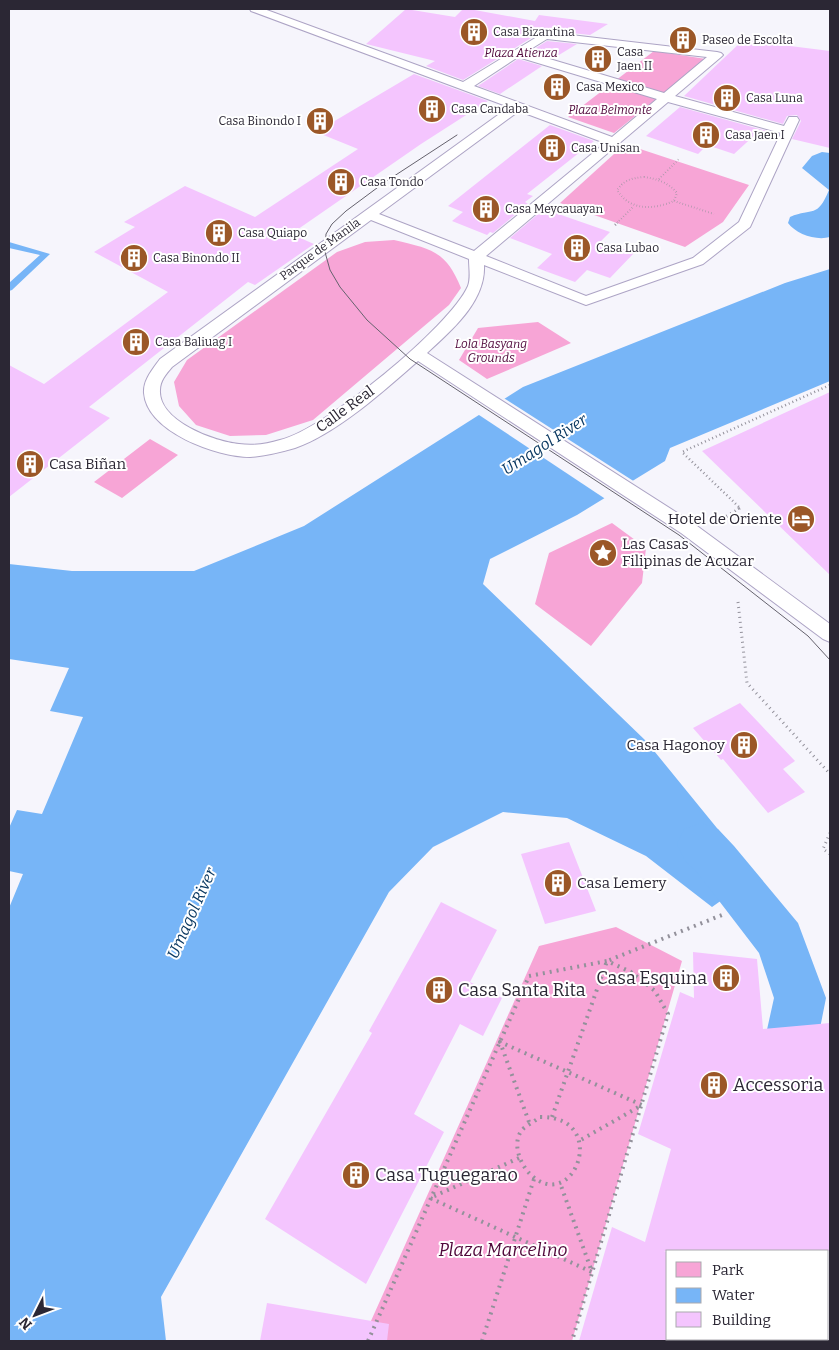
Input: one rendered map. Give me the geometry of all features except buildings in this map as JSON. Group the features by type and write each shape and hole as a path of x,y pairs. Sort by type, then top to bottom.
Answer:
{"lane":[{"path":"255,9 615,142"},
{"path":"466,86 545,35 718,55 476,257"},
{"path":"368,214 586,301 698,261 745,224 790,126 667,98 516,53"},
{"name":"Parque de Manila","path":"158,411 151,391 156,377 166,363 518,106"},
{"name":"Calle Real","path":"158,411 175,427 196,438 224,448 250,451 291,443 322,428 352,407 418,353 446,326 465,304 476,284 476,257"},
{"path":"418,353 691,531 830,634"}],"path":[{"path":"660,179 680,159"},
{"path":"644,176 660,179 672,186 676,193 674,201 664,207 649,209 634,206 620,198 617,190 620,183 629,178 644,176"},
{"path":"674,201 745,224"},
{"path":"615,225 634,206"},
{"path":"691,531 740,508 682,452 830,385"},
{"path":"733,561 747,683 830,774"},
{"path":"830,833 823,849 830,854"},
{"path":"368,1341 529,976 607,961 722,915"},
{"path":"552,1117 607,961"},
{"path":"572,1341 668,1014 655,991 631,972 607,961"},
{"path":"500,1042 642,1104"},
{"path":"500,1042 529,1122"},
{"path":"579,1141 642,1104"},
{"path":"540,1117 552,1117 563,1120 573,1130 579,1141 581,1154 578,1167 570,1177 560,1183 547,1184 534,1179 524,1169 519,1158 517,1144 529,1122 540,1117"},
{"path":"430,1198 519,1158"},
{"path":"482,1341 534,1179"},
{"path":"560,1183 592,1272"},
{"path":"430,1198 592,1272"}],"green space":[{"name":"Plaza Belmonte","path":"654,51 706,59 614,133 568,117"},
{"path":"625,144 749,185 723,222 685,247 560,203"},
{"path":"394,240 428,249 443,259 450,266 461,288 449,305 313,420 266,435 230,436 196,425 179,406 174,382 187,360 337,252 365,242"},
{"name":"Lola Basyang Grounds","path":"538,322 571,343 487,379 459,360 478,328"},
{"path":"150,439 178,455 122,498 94,482"},
{"path":"612,523 646,548 642,583 591,646 535,604 549,553"},
{"name":"Plaza Marcelino","path":"616,927 682,961 572,1341 362,1341 539,946"}],"water":[{"path":"822,152 830,153 830,237 819,238 807,236 788,223 790,217 814,211 825,199 829,190 802,168 812,156"},
{"name":"Umagol River","path":"830,269 830,381 670,448 665,461 577,515 490,559 483,584 646,741 756,876 712,907 646,856 567,818 503,812 433,847 389,892 161,1297 166,1341 9,1341 9,908 23,874 9,871 9,828 17,810 42,814 83,717 50,711 69,668 9,659 9,564 72,571 194,571 304,526 523,387 785,283"}],"pier":[{"path":"502,397 635,482 607,500 476,413"}],"waterway":[{"path":"9,245 46,254 9,288"},
{"path":"701,844 717,861 780,940 800,998 782,1084"}],"tram line":[{"path":"457,135 385,182 332,224 326,234 325,252 330,270 340,287 367,320 410,359 679,535 808,636 830,660"}],"place":[{"name":"Casa Bizantina","path":"474,32"},
{"name":"Paseo de Escolta","path":"683,40"},
{"name":"Casa Jaen II","path":"598,59"},
{"name":"Casa Mexico","path":"557,87"},
{"name":"Casa Luna","path":"727,98"},
{"name":"Casa Candaba","path":"432,109"},
{"name":"Casa Binondo I","path":"320,121"},
{"name":"Casa Jaen I","path":"706,135"},
{"name":"Casa Unisan","path":"552,148"},
{"name":"Casa Tondo","path":"341,182"},
{"name":"Casa Meycauayan","path":"486,209"},
{"name":"Casa Quiapo","path":"219,233"},
{"name":"Casa Lubao","path":"577,248"},
{"name":"Casa Binondo II","path":"134,258"},
{"name":"Casa Baliuag I","path":"136,342"},
{"name":"Casa Biñan","path":"30,464"},
{"name":"Hotel de Oriente","path":"801,519"},
{"name":"Las Casas Filipinas de Acuzar","path":"603,553"},
{"name":"Casa Hagonoy","path":"744,745"},
{"name":"Casa Lemery","path":"558,883"},
{"name":"Casa Esquina","path":"726,978"},
{"name":"Casa Santa Rita","path":"439,990"},
{"name":"Accessoria","path":"714,1085"},
{"name":"Casa Tuguegarao","path":"356,1175"}],"park label":[{"name":"Plaza Atienza","path":"521,53"}]}
